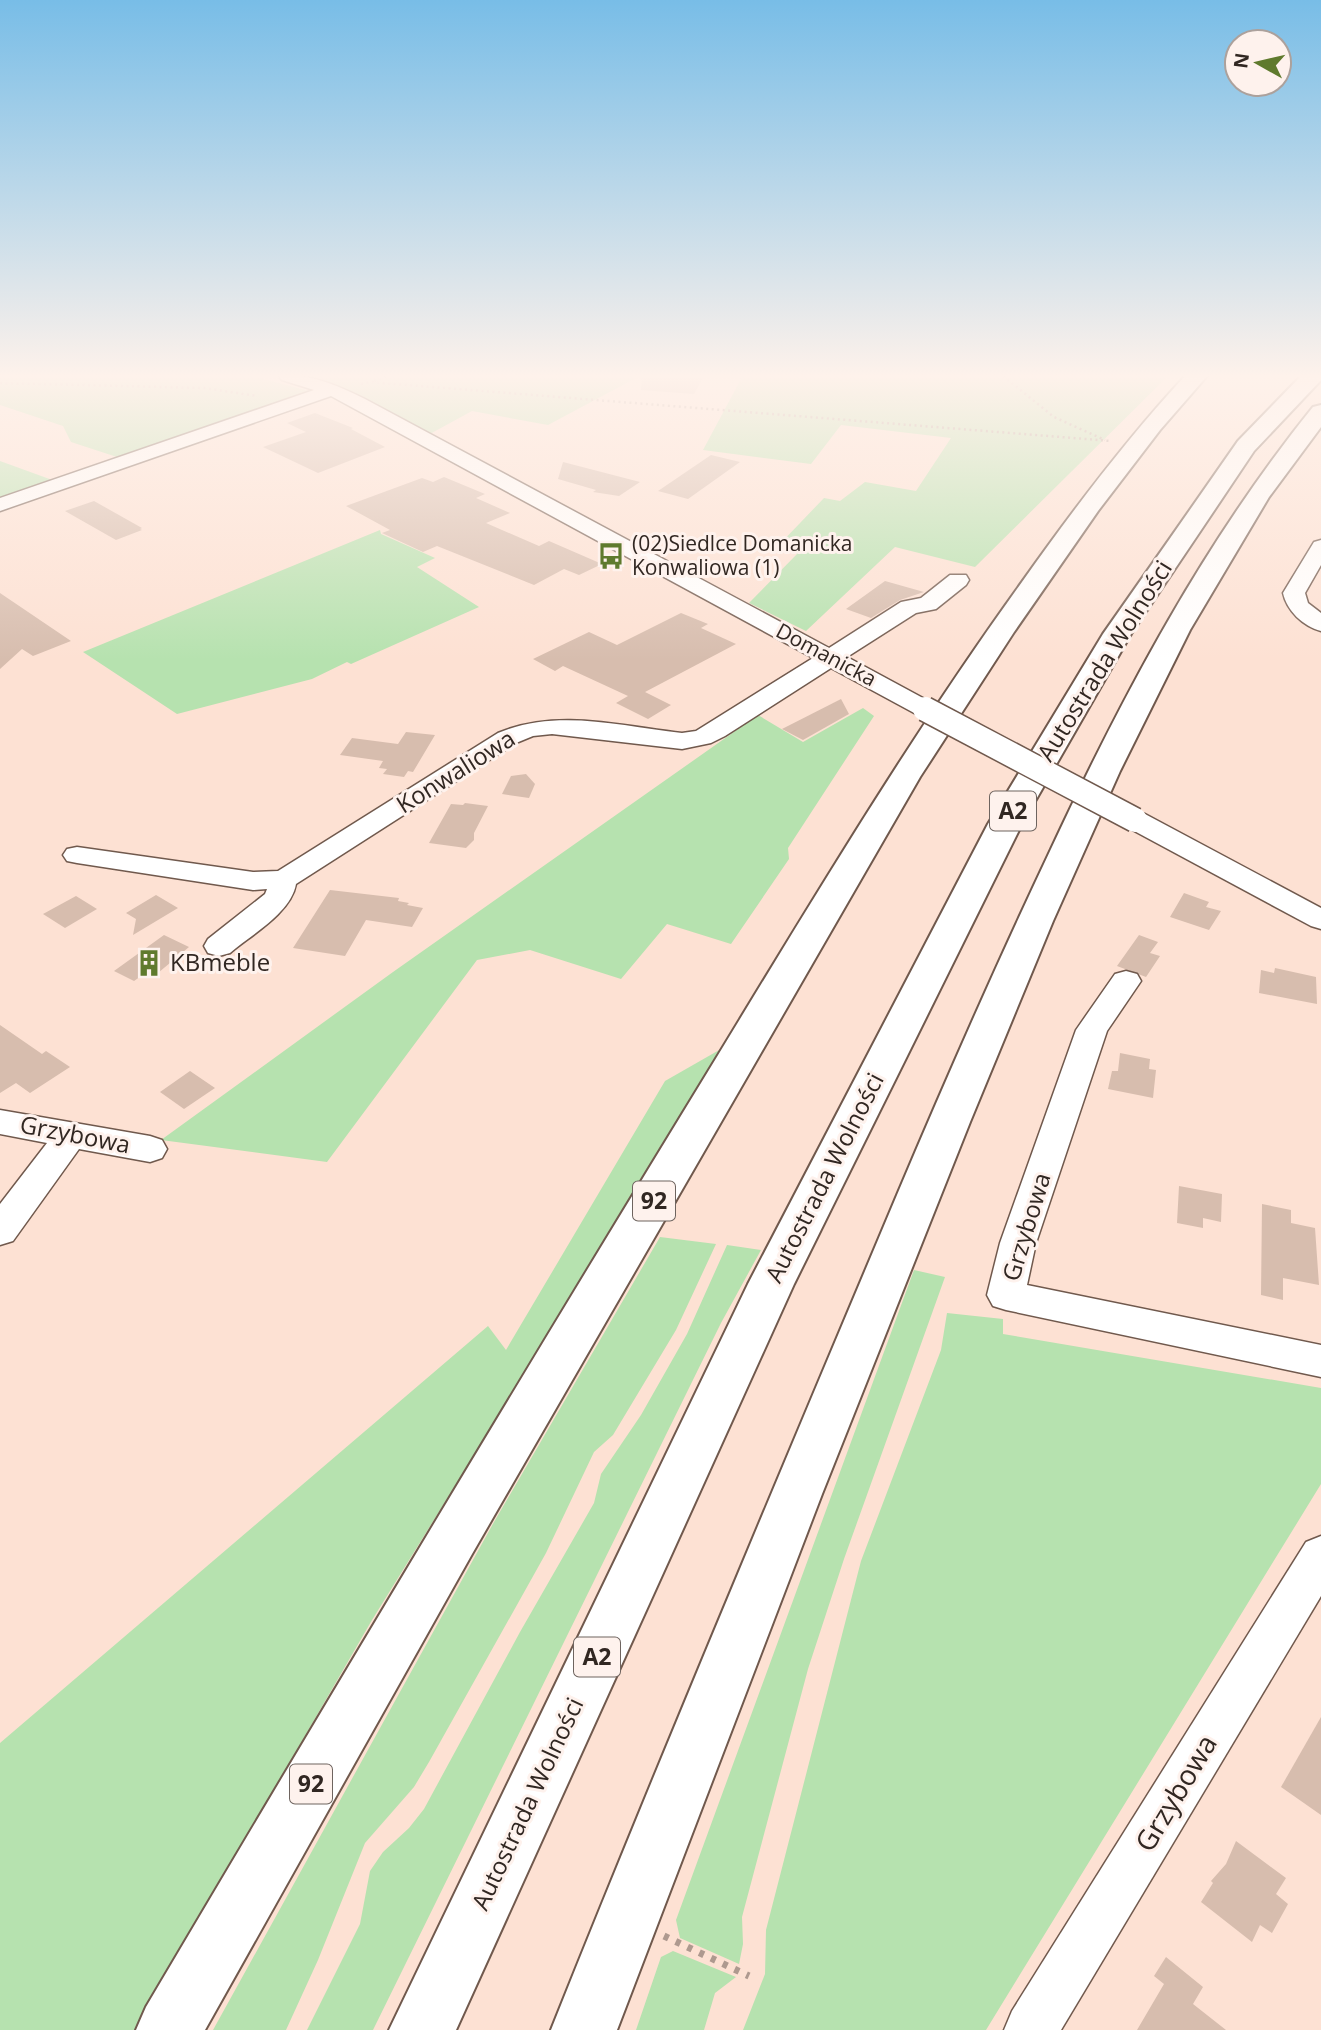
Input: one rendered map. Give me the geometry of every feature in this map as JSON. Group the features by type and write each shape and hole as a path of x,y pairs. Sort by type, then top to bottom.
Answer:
{"main road":[{"name":"92","path":"169,2030 453,1537 904,777 1000,632 1116,471"},
{"name":"Autostrada Wolności","path":"422,2030 771,1284 1005,824 1117,634 1229,471"},
{"name":"Autostrada Wolności","path":"584,2030 625,1922 979,1049 1078,825 1157,659 1212,565 1274,471"}],"street":[{"path":"0,505 99,471"},
{"name":"Domanicka","path":"483,471 1321,920"},
{"path":"1312,618 1295,601 1294,593 1321,545"},
{"name":"Konwaliowa","path":"77,855 253,881 284,878 299,872 518,732 552,726 682,741 702,738 909,607 928,604 958,580"},
{"path":"219,946 275,900 283,887 284,878"},
{"name":"Grzybowa","path":"1126,981 1092,1030 1018,1242 1006,1295 1130,1324 1321,1361"},
{"name":"Grzybowa","path":"0,1122 150,1149"},
{"path":"0,1231 71,1135"},
{"name":"Grzybowa","path":"1031,2030 1321,1556"}],"path":[{"path":"625,1922 666,1937 749,1976"}],"green space":[{"path":"0,471 27,471 55,481 0,500"},
{"path":"929,471 1072,471 975,567 895,547 806,631 749,603 797,554 777,547 824,498 840,501 865,482 916,491"},
{"path":"380,530 381,534 435,558 417,567 479,607 312,679 177,714 83,652"},
{"path":"863,708 874,716 788,848 789,859 731,944 667,924 621,979 530,950 477,960 327,1162 161,1140 393,972 758,715 803,742"},
{"path":"728,1045 372,1620 135,2030 0,2030 0,1743 488,1326 506,1350 665,1081"},
{"path":"660,1237 716,1244 676,1330 613,1435 594,1452 546,1553 429,1762 414,1787 365,1843 318,1960 286,2030 213,2030 494,1522"},
{"path":"727,1245 761,1250 721,1323 373,2030 307,2030 360,1924 370,1871 383,1852 409,1828 424,1809 594,1503 601,1474 641,1415 687,1334"},
{"path":"914,1270 945,1277 844,1559 808,1669 742,1917 743,1944 739,1964 680,1938 676,1920"},
{"path":"947,1313 1003,1319 1003,1334 1321,1388 1321,1484 986,2030 743,2030 765,1974 766,1930 861,1561 941,1350"},
{"path":"673,1951 736,1977 715,1993 704,2030 636,2030 661,1957"}],"building":[{"path":"560,471 597,471 640,482 619,496 593,492 596,490 558,479"},
{"path":"688,471 728,471 688,499 658,491"},
{"path":"444,477 485,494 476,498 510,513 486,523 539,546 549,541 602,564 579,575 564,569 534,585 437,546 423,552 382,533 390,530 346,506 422,478 433,482"},
{"path":"94,501 142,530 116,540 65,511"},
{"path":"885,581 924,592 900,600 871,618 846,609"},
{"path":"0,593 71,641 33,656 22,649 0,669"},
{"path":"681,613 708,624 701,628 736,644 645,692 671,705 648,719 616,703 628,696 563,666 555,671 533,659 589,632 617,645"},
{"path":"841,699 849,714 803,740 782,729"},
{"path":"406,732 435,735 413,772 408,771 404,777 383,774 387,769 379,768 383,761 340,755 352,738 398,744"},
{"path":"526,774 535,784 529,798 502,794 511,776"},
{"path":"451,804 488,806 474,833 474,840 466,848 429,843"},
{"path":"330,890 399,898 398,901 409,903 407,905 423,908 412,927 366,920 345,956 293,948"},
{"path":"1184,893 1209,902 1206,907 1221,911 1209,930 1170,917"},
{"path":"156,895 178,908 133,935 136,919 126,913"},
{"path":"76,896 97,909 65,928 43,914"},
{"name":"KBmeble","path":"164,935 189,947 152,978 144,974 134,981 114,971"},
{"path":"1139,935 1158,942 1150,953 1160,956 1146,977 1117,966"},
{"path":"1275,968 1316,977 1317,1004 1259,993 1261,970 1274,973"},
{"path":"0,1025 42,1054 46,1051 70,1067 30,1093 16,1083 0,1093"},
{"path":"1120,1053 1150,1059 1149,1069 1156,1070 1153,1098 1108,1089 1112,1071 1118,1071"},
{"path":"190,1071 215,1088 184,1109 160,1092"},
{"path":"1179,1186 1222,1194 1221,1222 1203,1218 1203,1228 1177,1223"},
{"path":"1262,1204 1291,1210 1291,1223 1315,1228 1319,1285 1283,1278 1283,1300 1261,1295"},
{"path":"1321,1717 1321,1815 1281,1787"},
{"path":"1236,1841 1286,1878 1276,1894 1288,1904 1272,1933 1260,1925 1252,1942 1201,1902 1213,1883 1211,1881 1226,1864"},
{"path":"1166,1957 1203,1987 1193,2004 1226,2030 1137,2030 1164,1984 1154,1976"}],"place":[{"name":"(02)Siedlce Domanicka Konwaliowa (1)","path":"611,556"},
{"name":"KBmeble","path":"149,963"}]}
